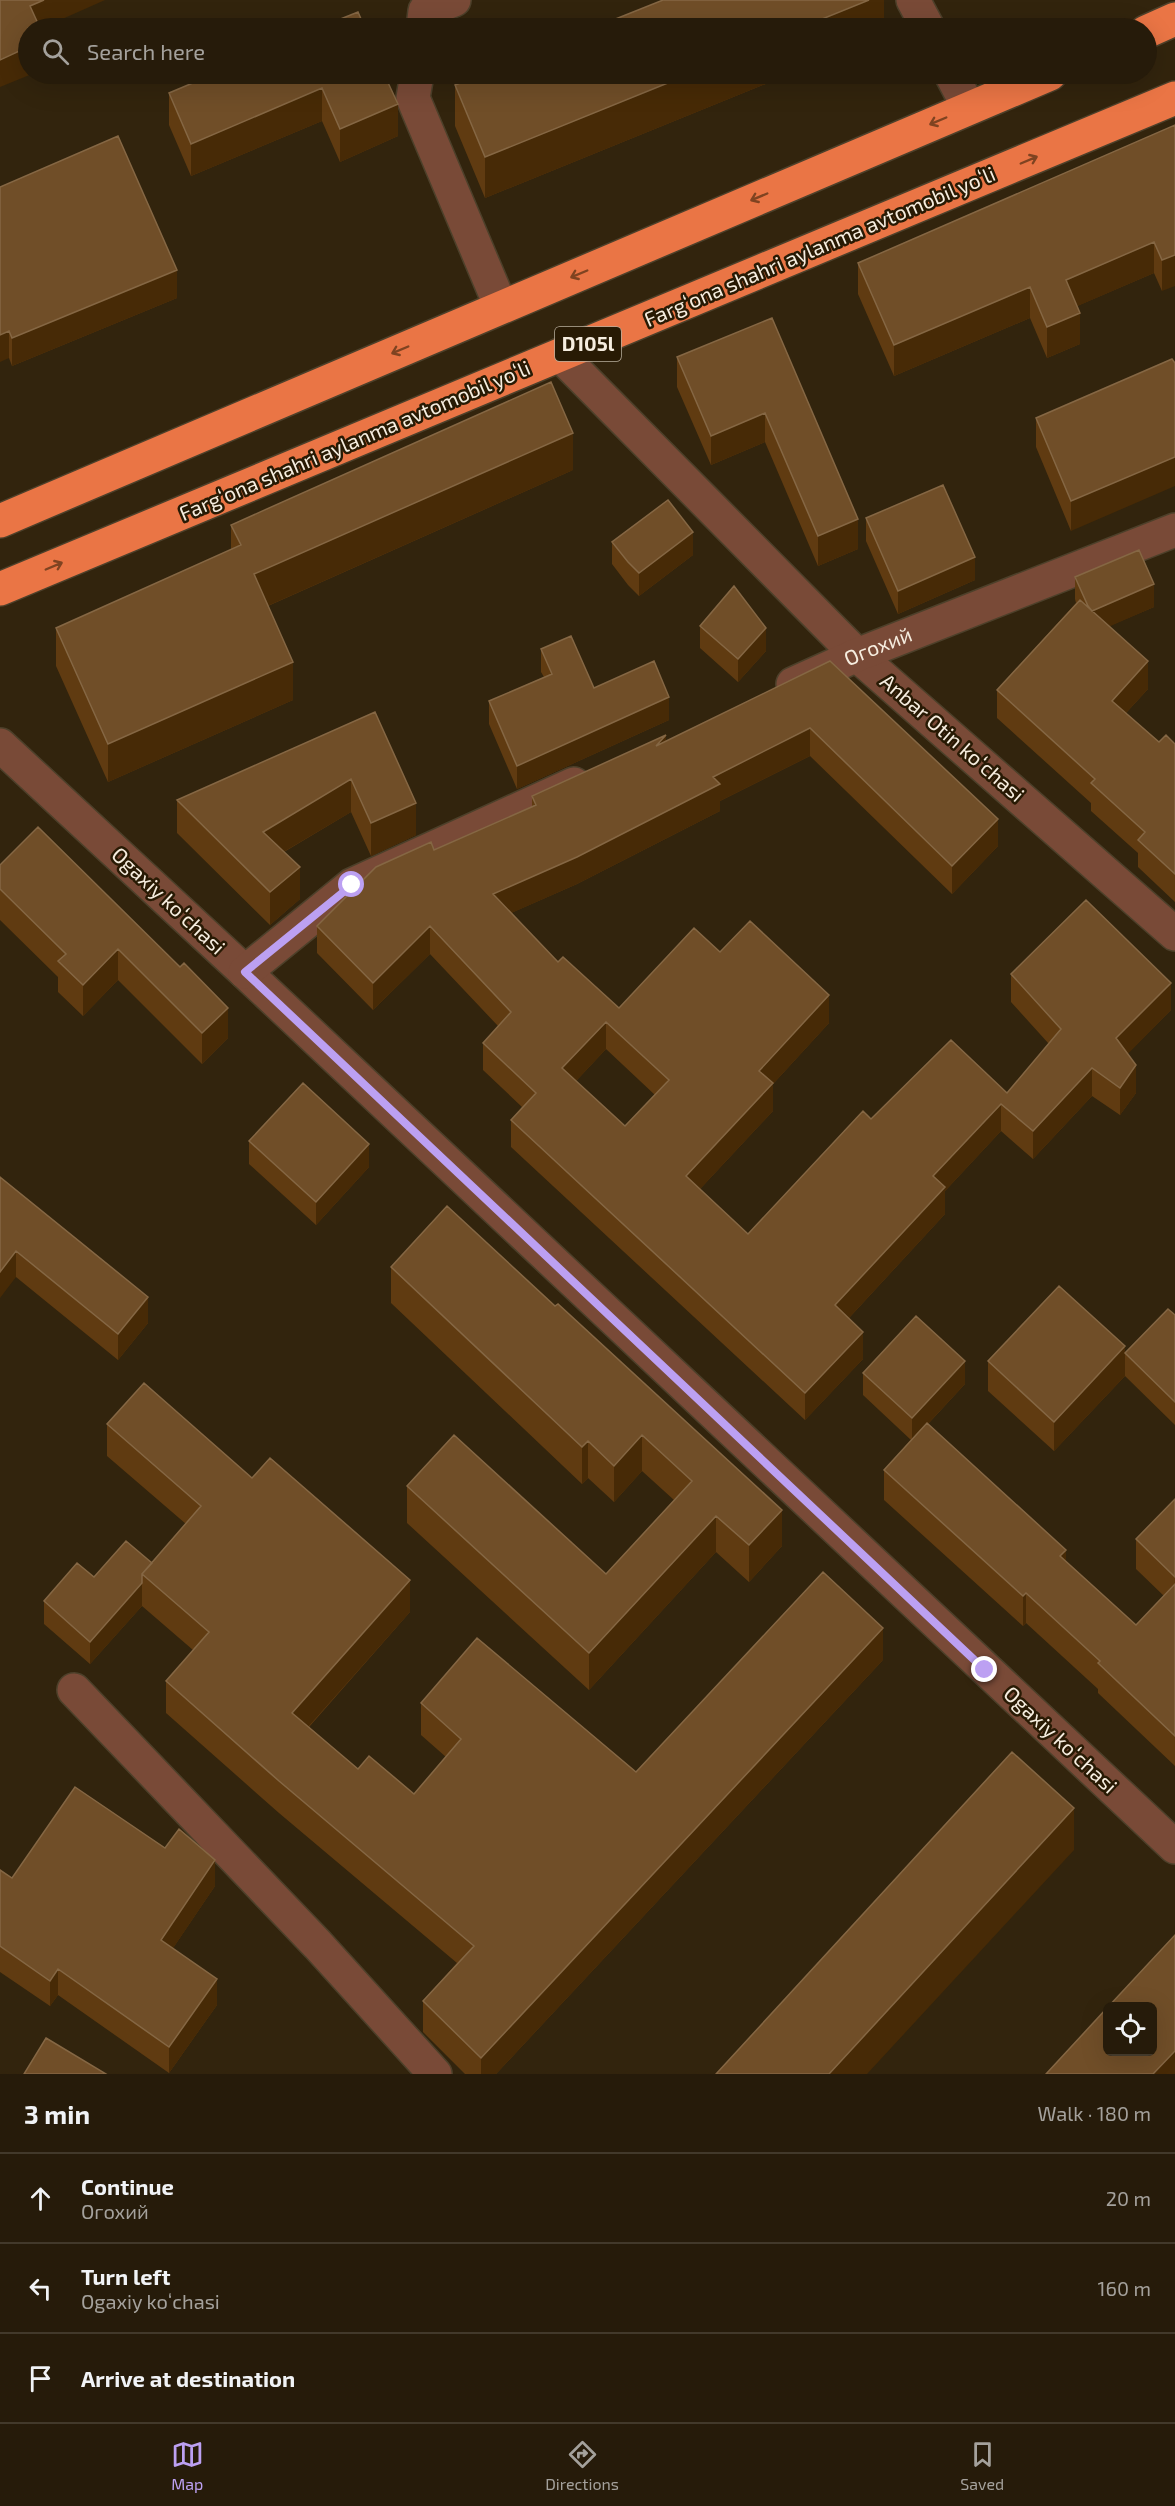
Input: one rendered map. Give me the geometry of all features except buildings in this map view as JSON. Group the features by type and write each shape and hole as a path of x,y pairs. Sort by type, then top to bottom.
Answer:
{"highway":[{"path":"1157,27 1175,20"},
{"path":"0,521 1026,84"},
{"name":"Fargʻona shahri aylanma avtomobil yoʻli","path":"0,589 1175,98"}],"street":[{"path":"425,18 426,11 454,0"},
{"path":"913,0 923,18"},
{"path":"415,84 413,98 501,307"},
{"path":"956,84 969,108"},
{"name":"Anbar Otin koʻchasi","path":"560,355 857,655 1175,934"},
{"name":"Огохий","path":"771,694 857,655 1175,530"},
{"name":"Ogaxiy koʻchasi","path":"0,745 245,972 1175,1847"},
{"path":"245,972 352,885 599,772"},
{"path":"74,1690 318,1945 435,2074"}],"route":[{"path":"352,885 245,972 985,1670"}]}
